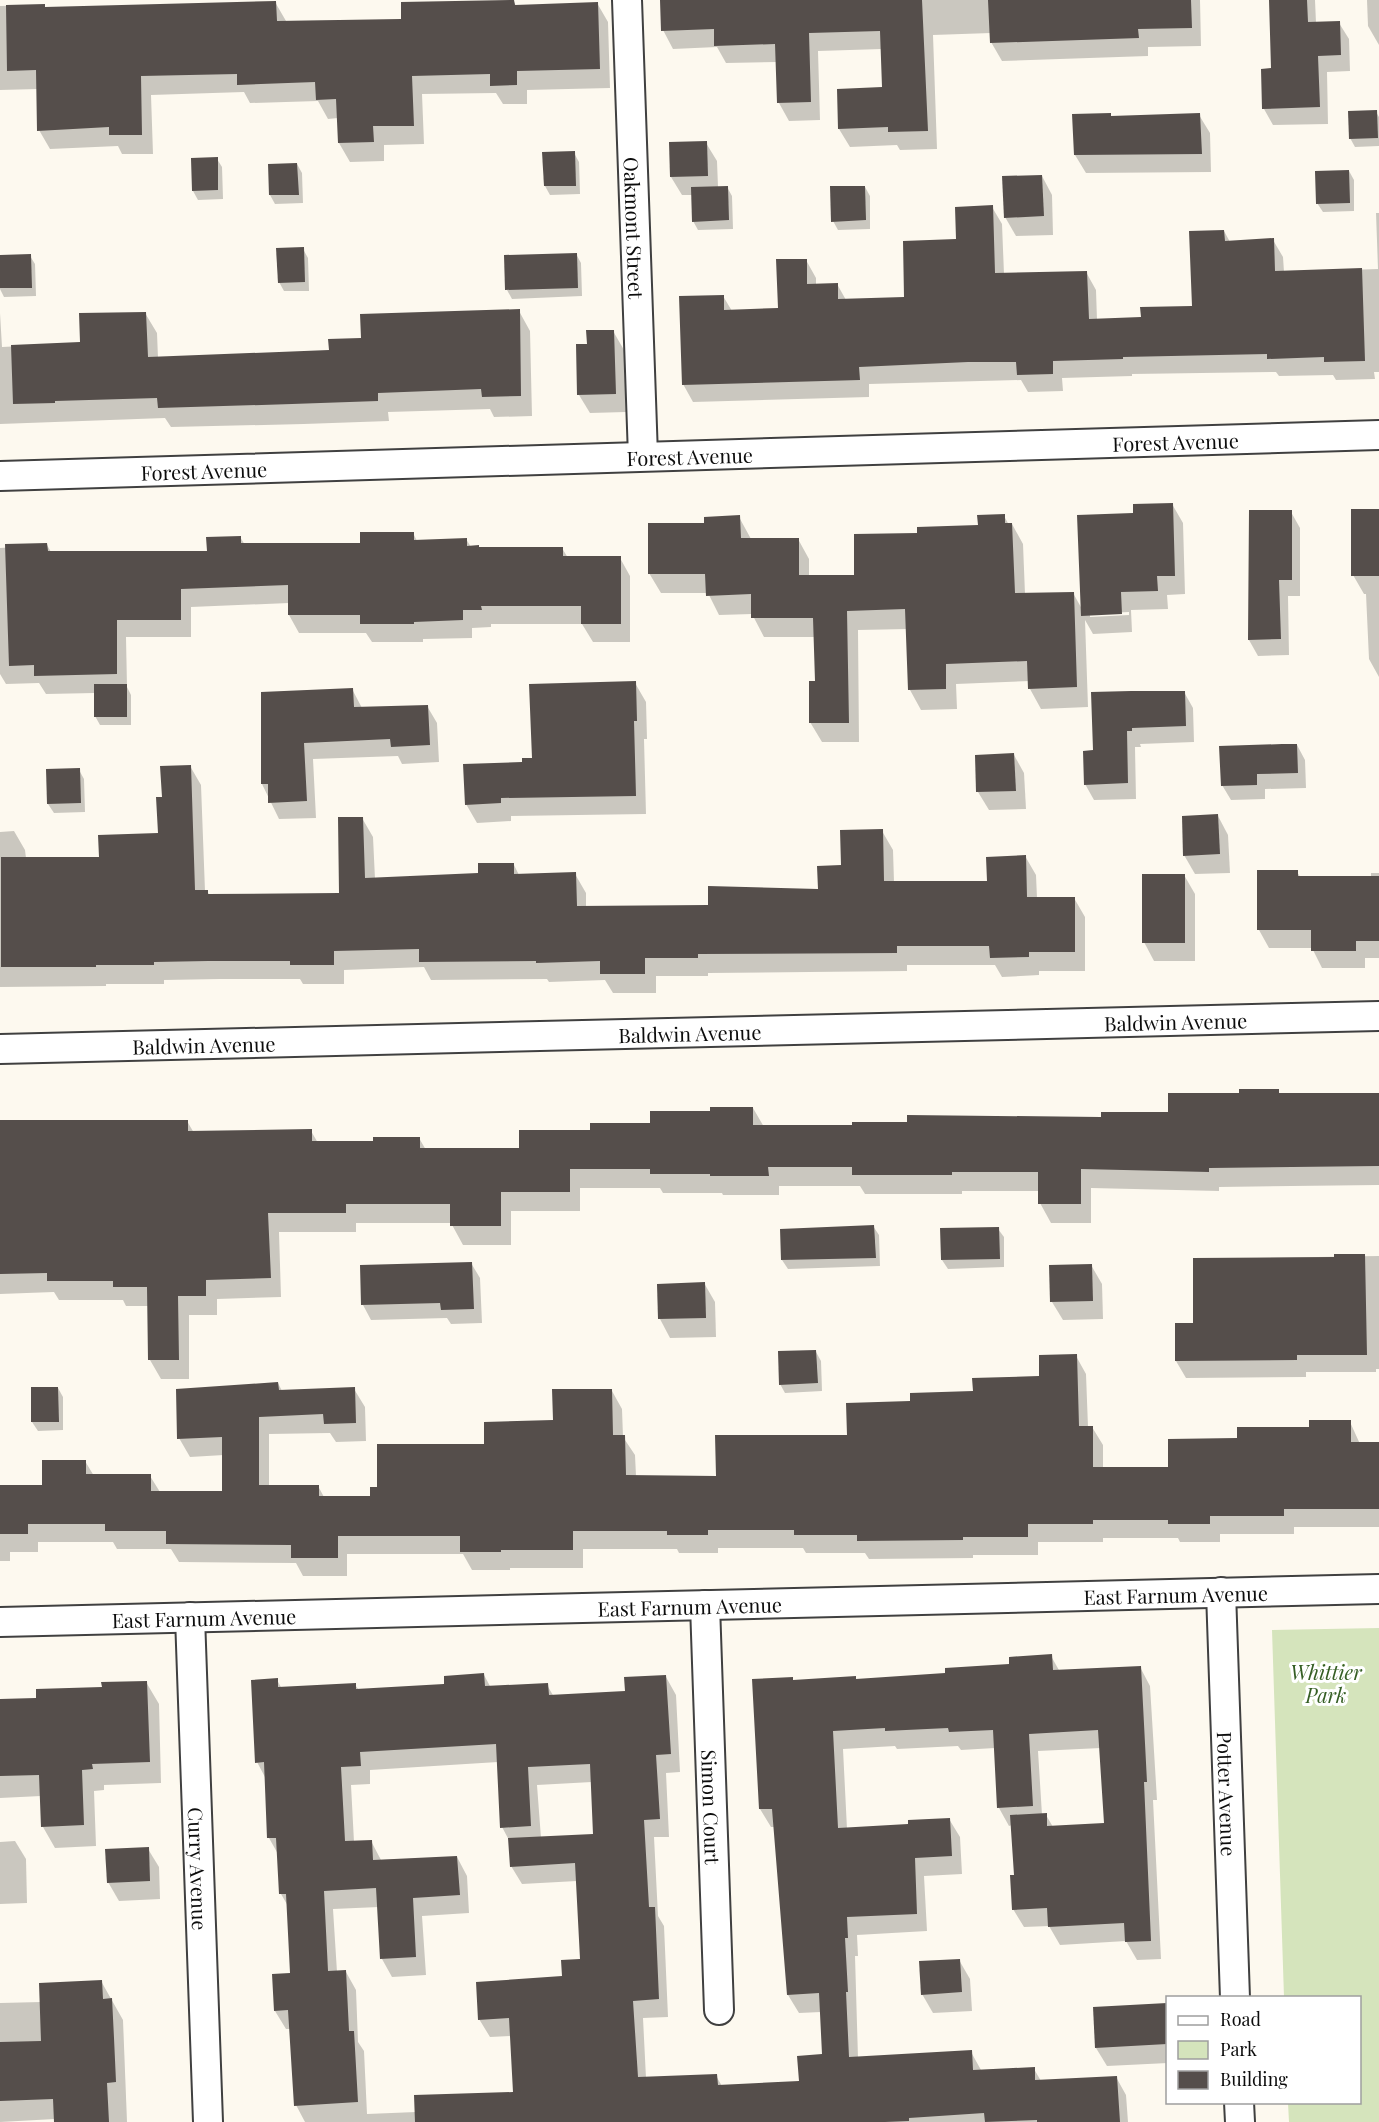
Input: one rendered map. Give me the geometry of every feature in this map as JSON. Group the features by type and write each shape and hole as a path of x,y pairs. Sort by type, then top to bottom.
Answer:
{"street":[{"name":"Oakmont Street","path":"627,0 643,456"},
{"name":"Forest Avenue","path":"0,476 1379,435"},
{"name":"Baldwin Avenue","path":"0,1049 1379,1017"},
{"name":"East Farnum Avenue","path":"0,1622 1379,1588"},
{"name":"Potter Avenue","path":"1221,1592 1235,1996"},
{"name":"Simon Court","path":"705,1605 719,2010"},
{"name":"Curry Avenue","path":"190,1617 208,2122"},
{"path":"1239,2104 1240,2122"}],"green space":[{"name":"Whittier Park","path":"1379,1628 1379,2122 1289,2122 1288,2104 1361,2104 1361,1996 1284,1996 1272,1630"}],"building":[{"path":"514,0 515,5 598,2 600,69 517,71 517,85 490,86 490,74 412,76 414,126 373,126 374,142 338,143 336,99 316,100 315,82 237,85 237,74 141,76 142,135 109,135 109,127 37,131 36,70 7,71 6,5 45,4 45,7 276,1 277,21 401,19 401,2"},
{"path":"660,0 922,0 928,131 888,132 888,127 838,129 837,89 882,87 880,31 809,33 811,102 777,103 775,44 714,46 714,29 661,31"},
{"path":"988,0 1191,0 1192,28 1138,29 1139,38 990,43"},
{"path":"1269,0 1307,0 1308,22 1340,21 1341,55 1318,56 1320,107 1262,109 1261,69 1271,68"},
{"path":"1377,110 1378,138 1349,139 1348,111"},
{"path":"1111,113 1111,116 1200,113 1202,154 1074,155 1072,114"},
{"path":"707,141 708,176 670,177 669,142"},
{"path":"575,151 576,186 544,186 542,152"},
{"path":"218,157 218,190 192,191 191,158"},
{"path":"297,163 299,195 269,195 268,164"},
{"path":"1349,170 1350,203 1316,204 1315,171"},
{"path":"1042,175 1044,216 1004,218 1002,176"},
{"path":"728,186 729,220 692,222 691,187"},
{"path":"830,186 865,186 866,220 831,222"},
{"path":"993,205 995,273 1087,271 1089,319 1141,317 1140,307 1192,306 1189,231 1224,230 1225,241 1274,238 1275,271 1362,268 1365,361 1324,362 1324,357 1267,359 1267,354 1123,357 1123,359 1053,361 1053,374 1017,375 1016,362 968,362 859,367 860,380 682,385 679,296 724,295 724,310 778,308 776,259 807,259 807,284 838,283 838,299 904,297 903,241 956,239 955,207"},
{"path":"304,247 305,282 278,283 276,248"},
{"path":"577,253 578,288 505,290 504,255"},
{"path":"31,254 32,288 0,288 0,255"},
{"path":"520,309 521,396 482,397 481,389 378,393 378,401 292,404 158,408 157,398 13,404 11,345 80,342 79,313 146,312 148,357 329,350 328,339 361,338 360,314"},
{"path":"586,330 614,330 616,394 577,395 576,344 587,344"},
{"path":"1173,503 1175,576 1157,576 1158,591 1121,592 1122,614 1081,616 1077,515 1133,513 1133,504"},
{"path":"1351,509 1379,509 1379,576 1351,576"},
{"path":"1249,510 1292,510 1292,580 1279,580 1281,639 1248,640"},
{"path":"1005,514 1005,523 1012,523 1015,593 1074,592 1077,687 1028,689 1027,661 946,664 946,689 908,690 905,609 847,611 849,723 809,723 809,681 815,681 813,618 751,618 751,594 706,596 705,574 648,574 648,523 704,523 704,517 740,515 741,538 799,538 799,575 854,575 854,534 917,533 917,527 978,525 977,515"},
{"path":"360,532 414,532 414,540 467,538 467,546 479,545 479,547 563,547 563,556 621,556 621,624 581,624 581,606 481,606 482,610 463,610 463,620 414,622 414,624 360,624 360,615 288,615 288,585 181,589 181,620 117,620 117,674 34,676 34,665 9,666 5,544 47,543 48,551 207,551 206,537 241,536 241,543 360,543"},
{"path":"636,681 637,721 634,721 636,796 501,798 501,803 465,805 463,764 522,762 522,758 532,758 529,684"},
{"path":"94,684 127,684 127,717 94,717"},
{"path":"353,688 354,707 428,705 430,745 391,747 390,739 304,743 307,801 268,803 268,784 261,784 261,692"},
{"path":"1185,691 1186,726 1132,728 1132,731 1127,731 1128,783 1084,785 1083,751 1093,750 1091,692"},
{"path":"1297,744 1298,773 1257,774 1257,785 1221,786 1219,746"},
{"path":"1014,753 1016,791 976,792 975,755"},
{"path":"191,765 195,890 208,890 208,894 339,893 338,817 363,817 365,878 478,873 478,863 514,863 514,874 576,872 577,906 708,905 708,886 818,889 817,866 841,865 840,830 883,829 884,881 987,881 986,857 1026,855 1027,897 1075,897 1075,952 1029,952 1029,957 990,958 989,946 897,946 897,953 698,954 698,958 645,958 645,974 600,974 600,961 419,962 419,949 334,951 334,965 290,965 290,961 208,961 154,962 154,965 96,965 96,967 1,967 1,857 99,857 98,835 158,833 156,797 162,797 160,766"},
{"path":"80,768 81,803 47,804 46,769"},
{"path":"1218,814 1220,854 1183,856 1182,816"},
{"path":"1257,870 1298,870 1298,876 1379,876 1379,941 1356,941 1356,951 1311,951 1311,930 1257,930"},
{"path":"1142,874 1185,874 1185,943 1142,943"},
{"path":"1239,1089 1279,1089 1279,1093 1379,1093 1379,1166 1209,1168 1209,1172 1081,1169 1081,1204 1038,1204 1038,1172 852,1175 852,1167 768,1167 769,1176 710,1176 710,1174 650,1174 650,1169 570,1169 570,1192 501,1192 501,1226 450,1226 450,1204 346,1204 346,1213 268,1213 271,1278 206,1280 206,1296 178,1296 179,1360 148,1360 147,1287 113,1287 113,1281 47,1281 47,1273 0,1274 0,1120 188,1120 188,1131 312,1129 312,1141 373,1141 373,1137 420,1137 420,1148 519,1148 519,1130 590,1130 590,1123 650,1123 650,1111 710,1111 710,1107 753,1107 753,1125 852,1125 852,1122 907,1122 907,1115 1101,1117 1101,1112 1168,1112 1168,1093 1239,1093"},
{"path":"874,1225 876,1258 781,1260 780,1229"},
{"path":"999,1227 1000,1259 941,1260 940,1228"},
{"path":"1334,1254 1365,1254 1367,1355 1297,1355 1297,1360 1175,1361 1175,1323 1193,1323 1193,1258 1334,1257"},
{"path":"472,1262 474,1309 441,1310 440,1303 361,1305 360,1265"},
{"path":"1092,1264 1093,1301 1050,1302 1049,1265"},
{"path":"705,1282 706,1318 658,1319 657,1284"},
{"path":"816,1350 818,1383 779,1385 778,1351"},
{"path":"1077,1354 1079,1426 1093,1426 1093,1467 1168,1467 1168,1439 1237,1438 1237,1427 1309,1427 1309,1420 1351,1420 1351,1442 1379,1442 1379,1509 1284,1509 1284,1516 1210,1516 1210,1524 1168,1524 1168,1520 1093,1520 1093,1524 1028,1524 1028,1537 963,1537 963,1540 857,1541 857,1535 794,1535 794,1530 708,1530 708,1535 667,1535 667,1531 573,1531 573,1550 501,1550 501,1552 460,1552 460,1536 338,1536 338,1558 291,1558 291,1545 166,1544 166,1531 105,1531 105,1524 28,1524 28,1534 0,1534 0,1485 42,1485 42,1460 86,1460 86,1474 151,1474 151,1491 222,1491 222,1437 177,1439 176,1389 278,1382 279,1390 355,1387 356,1423 324,1424 323,1414 259,1417 259,1485 319,1485 319,1496 370,1496 370,1487 377,1487 377,1444 484,1444 484,1422 553,1420 552,1389 612,1389 613,1435 625,1435 626,1475 716,1476 715,1435 847,1435 846,1403 910,1401 910,1393 973,1391 972,1378 1039,1376 1039,1355"},
{"path":"31,1387 58,1387 59,1422 31,1422"},
{"path":"1052,1654 1053,1670 1141,1666 1151,1941 1125,1942 1124,1923 1048,1927 1047,1908 1012,1910 1010,1875 1014,1875 1010,1815 1047,1813 1047,1826 1104,1823 1098,1730 1029,1734 1033,1806 997,1808 993,1730 949,1732 948,1728 885,1731 885,1728 833,1731 838,1828 908,1824 908,1820 950,1818 952,1856 915,1858 917,1914 847,1917 848,1938 845,1938 849,2057 972,2050 973,2070 1035,2067 1035,2080 1117,2076 1120,2122 1037,2122 1037,2120 985,2122 984,2113 909,2118 909,2121 885,2122 415,2122 414,2095 513,2092 509,2018 478,2020 476,1982 562,1976 561,1960 580,1959 575,1863 510,1867 508,1838 593,1834 590,1764 528,1767 531,1826 500,1828 496,1744 360,1752 361,1766 341,1767 345,1841 372,1840 373,1860 457,1856 460,1895 413,1898 416,1957 380,1959 376,1888 324,1891 328,1971 346,1970 349,2031 354,2031 358,2102 294,2106 288,2010 274,2011 272,1974 290,1973 286,1894 279,1894 276,1838 267,1838 264,1762 255,1763 251,1680 278,1678 278,1687 356,1683 356,1689 444,1684 444,1676 484,1673 485,1686 548,1683 549,1695 625,1691 624,1677 666,1675 671,1754 656,1755 660,1819 644,1820 649,1907 655,1907 659,1999 633,2001 638,2077 717,2074 718,2085 799,2081 797,2056 822,2054 819,1993 787,1995 772,1809 759,1809 752,1679 793,1677 793,1680 856,1676 856,1679 945,1673 945,1668 1009,1664 1009,1657"},
{"path":"147,1681 150,1762 92,1764 93,1769 82,1770 84,1825 41,1827 39,1775 0,1776 0,1699 36,1698 36,1689 102,1687 101,1682"},
{"path":"149,1847 150,1881 107,1883 105,1849"},
{"path":"960,1959 962,1992 921,1995 919,1961"},
{"path":"102,1980 103,1999 112,1998 114,2038 116,2082 107,2083 109,2122 54,2122 53,2099 0,2101 0,2042 41,2041 39,1983"},
{"path":"1166,2003 1166,2044 1095,2048 1093,2007"}]}
